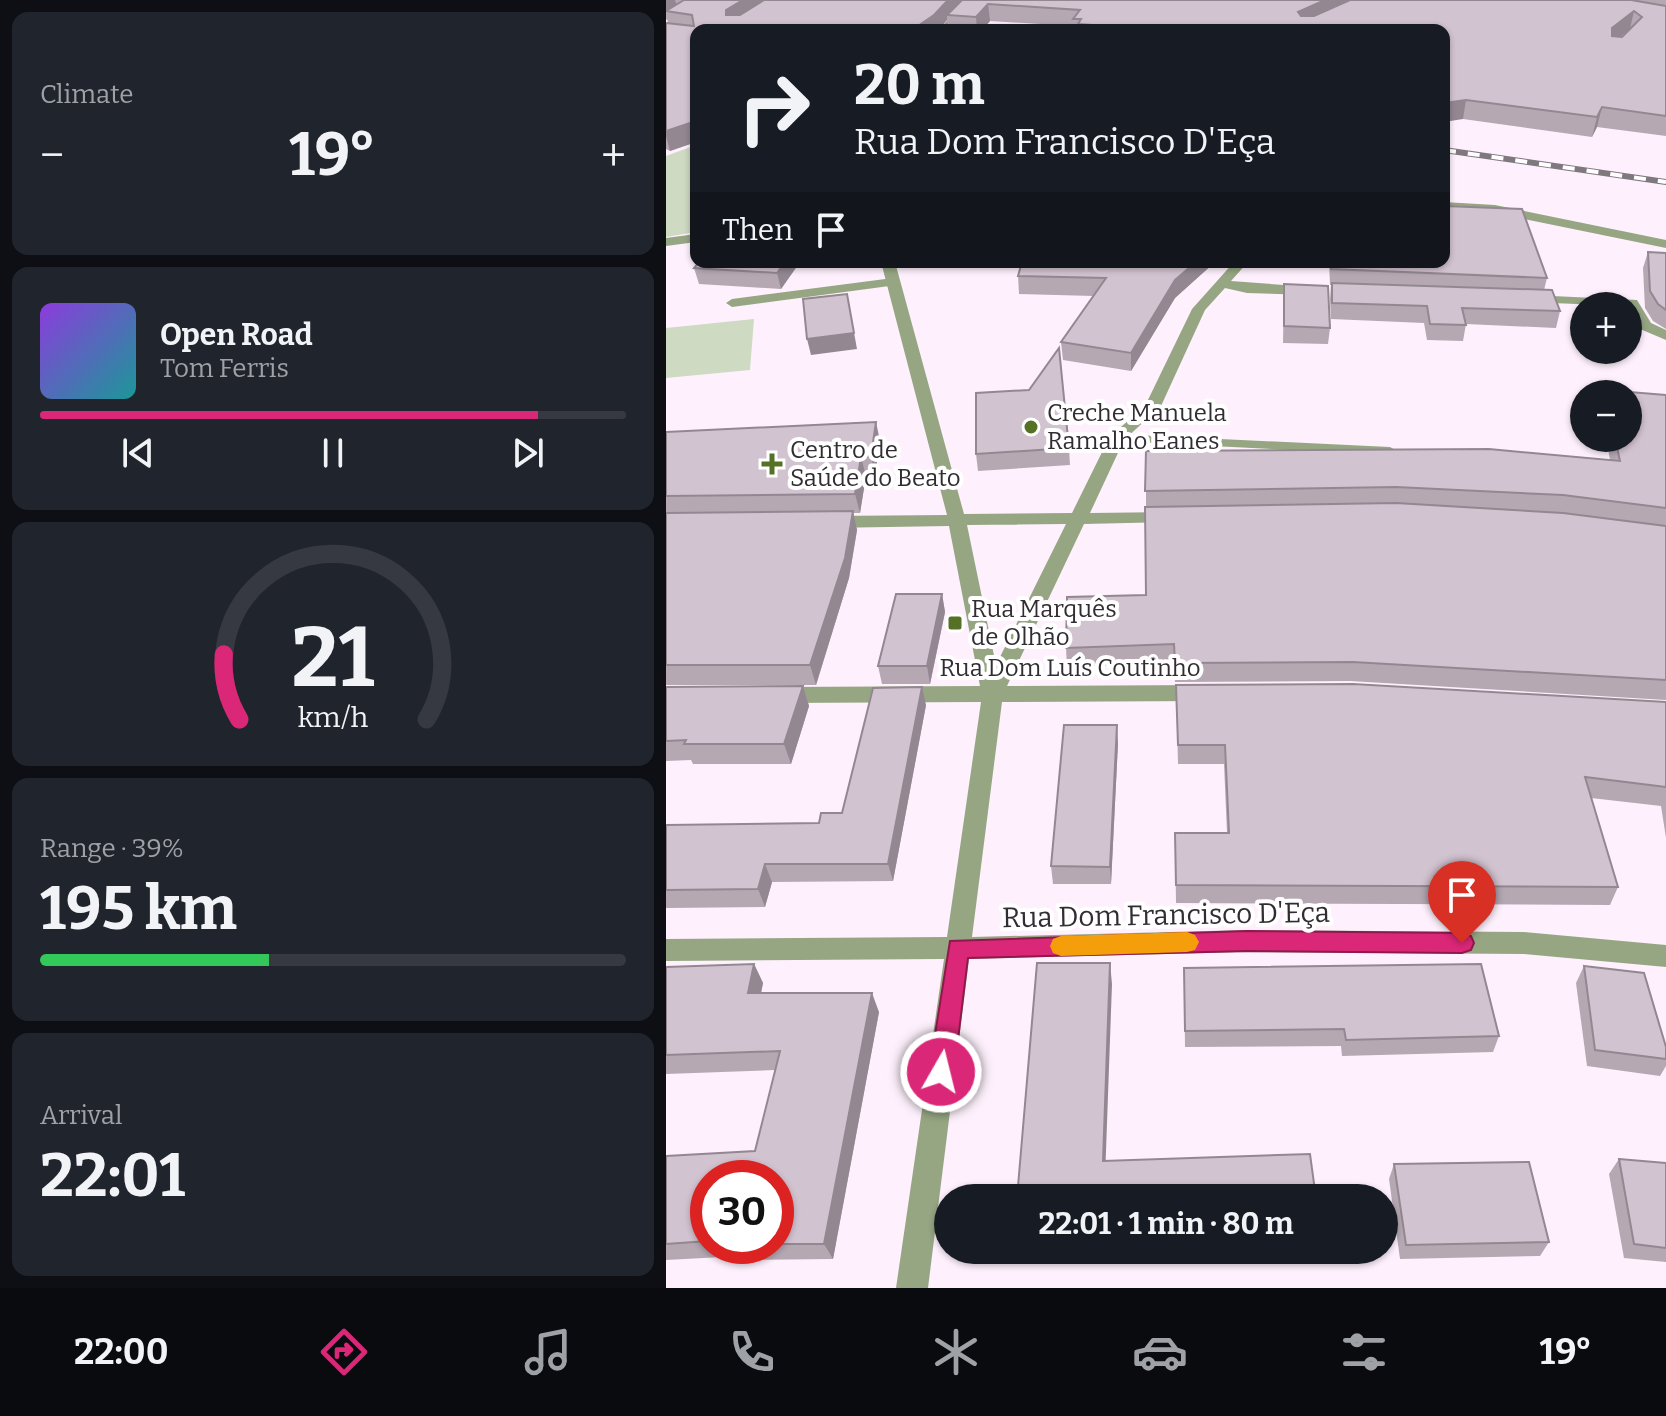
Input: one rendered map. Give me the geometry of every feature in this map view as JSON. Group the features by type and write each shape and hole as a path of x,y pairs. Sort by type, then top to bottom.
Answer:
{"street":[{"path":"949,24 973,0"},
{"path":"1450,206 1495,209 1666,244"},
{"path":"666,242 690,239"},
{"path":"890,268 957,520 992,695"},
{"path":"912,1288 992,695 1117,438 1153,406 1199,309 1235,268"},
{"path":"1220,283 1247,289 1325,292"},
{"path":"1517,299 1632,303 1645,326 1666,336"},
{"path":"803,522 1186,516"},
{"name":"Rua Dom Luís Coutinho","path":"758,696 1226,693"},
{"name":"Rua Dom Francisco D'Eça","path":"666,950 958,948 1247,941 1524,943 1666,956"}],"lane":[{"path":"732,303 893,282"},
{"path":"1117,438 1413,452"}],"green space":[{"path":"690,147 690,233 666,237 666,156"},
{"path":"754,319 750,370 666,378 666,328"}],"building":[{"path":"684,0 743,0 726,10 726,15 740,15 764,0 948,0 921,24 694,24 692,15 666,11"},
{"path":"962,0 1325,0 1298,12 1301,16 1314,16 1350,0 1631,0 1666,6 1666,116 1602,107 1597,117 1466,100 1450,102 1450,24 1078,24 1081,19 1073,19 1080,10 988,4 976,17 947,15","holes":["1634,11 1642,17 1622,37 1612,36 1612,28"]},
{"path":"666,23 690,26 690,123 666,131"},
{"path":"1450,206 1522,209 1547,278 1331,269 1450,268"},
{"path":"1648,252 1666,253 1666,310 1650,291"},
{"path":"694,268 781,268 777,273"},
{"path":"1020,268 1189,268 1175,280 1131,353 1061,342 1106,278 1018,276"},
{"path":"1332,283 1552,290 1560,311 1462,308 1466,325 1430,324 1427,306 1332,303"},
{"path":"1284,284 1328,286 1330,328 1284,326"},
{"path":"847,294 854,333 807,339 803,299"},
{"path":"1059,348 1069,448 976,454 976,393 1029,390"},
{"path":"1642,393 1666,395 1666,508 1563,495 1396,487 1145,491 1146,451 1489,449 1620,461 1618,452 1642,452"},
{"path":"876,422 871,456 861,457 855,494 666,496 666,432"},
{"path":"1396,503 1563,513 1666,526 1666,680 1353,662 1175,663 1174,644 1066,648 1067,597 1146,595 1145,507"},
{"path":"853,511 845,558 810,665 666,665 666,513"},
{"path":"896,594 942,594 927,666 878,666"},
{"path":"1353,684 1666,702 1666,787 1585,777 1618,887 1176,885 1175,833 1229,833 1225,745 1178,745 1176,685"},
{"path":"803,686 784,744 684,744 686,740 666,741 666,687"},
{"path":"922,687 888,864 765,864 758,889 666,890 666,825 819,823 821,813 842,813 873,688"},
{"path":"1064,725 1117,725 1110,867 1051,866"},
{"path":"1037,963 1110,963 1103,1161 1310,1154 1314,1184 1018,1184"},
{"path":"754,964 748,993 872,993 824,1244 794,1244 794,1160 690,1160 690,1242 666,1244 666,1156 755,1151 780,1051 666,1055 666,967"},
{"path":"1481,964 1499,1036 1346,1040 1344,1029 1185,1031 1184,968"},
{"path":"1584,966 1644,973 1666,1047 1666,1059 1595,1050"},
{"path":"1619,1159 1666,1163 1666,1248 1634,1244"},
{"path":"1529,1162 1549,1242 1406,1245 1394,1164"}],"railway":[{"path":"1450,151 1666,182"}],"slow traffic":[{"path":"1061,946 1187,942"}],"place":[{"name":"Creche Manuela Ramalho Eanes","path":"1031,427"},
{"name":"Centro de Saúde do Beato","path":"772,464"},
{"name":"Rua Marquês de Olhão","path":"955,623"}],"route":[{"path":"941,1072 958,948 1247,941 1462,943"}]}
